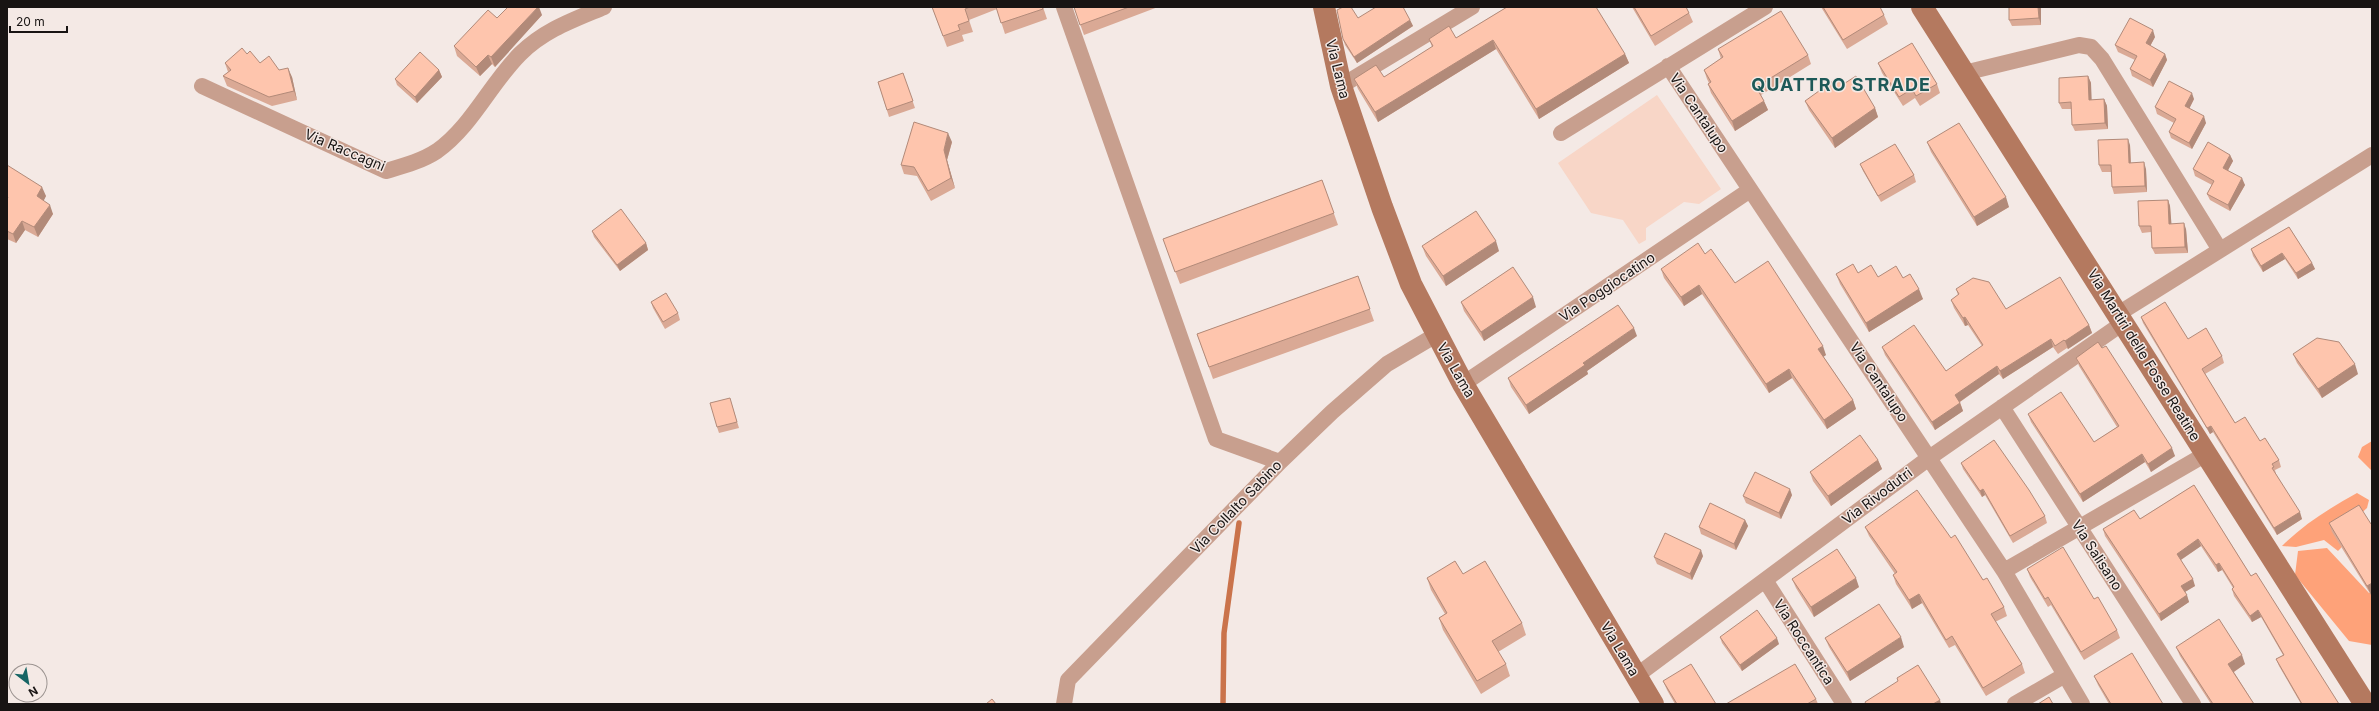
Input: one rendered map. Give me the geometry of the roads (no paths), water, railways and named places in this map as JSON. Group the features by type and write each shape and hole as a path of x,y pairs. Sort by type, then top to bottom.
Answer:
{"main road":[{"name":"Via Lama","path":"1324,7 1341,86 1399,254 1436,335 1463,384 1653,704"},
{"name":"Via Martiri delle Fosse Reatine","path":"1922,7 2365,704"}],"street":[{"name":"Via Raccagni","path":"202,86 386,171 410,164 436,151 463,127 516,59 542,35 567,21 604,7"},
{"path":"1064,7 1216,439 1280,462"},
{"path":"1341,86 1472,7"},
{"name":"Via Cantalupo","path":"1561,133 1765,7"},
{"path":"1964,73 2079,45 2091,47 2102,59 2220,250"},
{"name":"Via Cantalupo","path":"1668,66 2004,571 2082,704"},
{"name":"Via Rivodutri","path":"1636,676 1929,458 2002,407 2120,319 2220,250 2372,155"},
{"name":"Via Poggiocatino","path":"1463,384 1750,190"},
{"name":"Via Collalto Sabino","path":"1064,704 1068,680 1280,462 1332,412 1387,364 1436,335"},
{"name":"Via Salisano","path":"2002,407 2193,704"},
{"path":"2004,571 2206,454"},
{"name":"Via Roccantica","path":"1764,580 1844,704"},
{"path":"2015,704 2065,675"}],"waterway":[{"path":"1223,704 1224,633 1239,523"}],"district":[{"name":"QUATTRO STRADE","path":"1841,85"}]}
